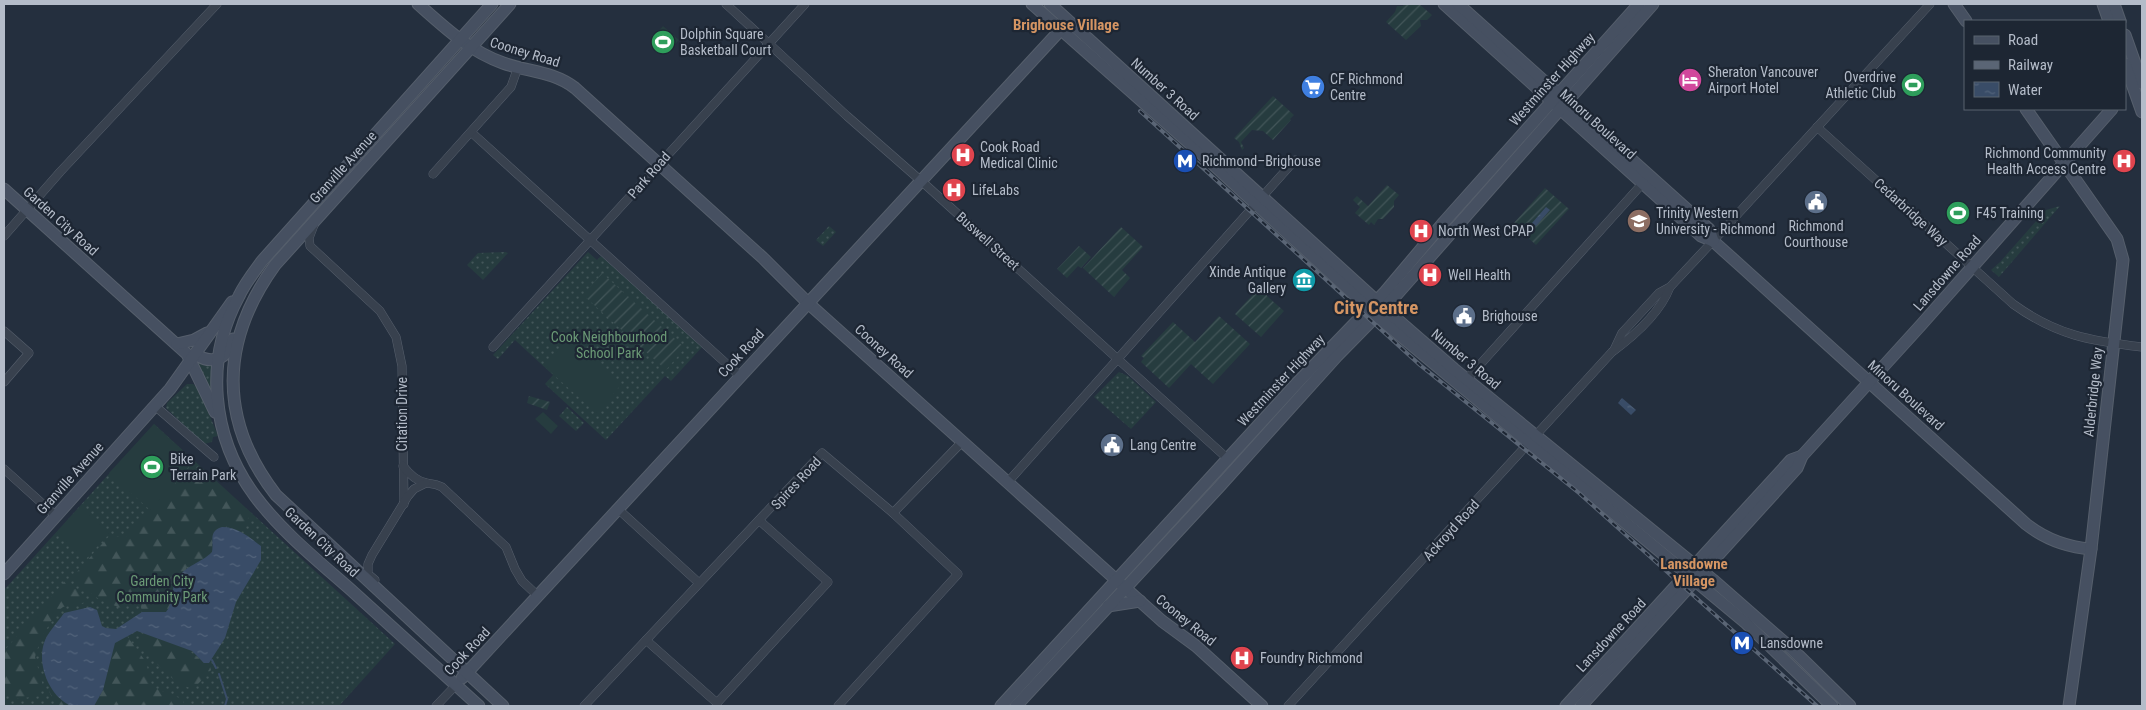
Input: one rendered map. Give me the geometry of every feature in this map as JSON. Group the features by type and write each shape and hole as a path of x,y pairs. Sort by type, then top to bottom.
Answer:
{"main road":[{"name":"Cooney Road","path":"418,4 459,40 490,58 556,76 568,83 659,163 763,258 808,303 1007,483 1172,629 1196,646 1262,706"},
{"name":"Granville Avenue","path":"4,574 170,388 210,330 239,296 274,247 492,4"},
{"name":"Granville Avenue","path":"233,369 240,333 254,298 275,265 510,4"},
{"name":"Number 3 Road","path":"1032,4 1065,25 1377,308 1533,440 1690,578 1746,623 1832,706"},
{"name":"Number 3 Road","path":"1050,4 1065,25"},
{"name":"Minoru Boulevard","path":"1444,4 1709,229 1713,241"},
{"name":"Minoru Boulevard","path":"1458,4 1642,184 1701,236 1713,241 2033,530 2063,544 2091,549"},
{"name":"Westminster Highway","path":"1560,102 1639,4"},
{"path":"1954,4 1965,20"},
{"path":"2103,4 2110,20"},
{"path":"2114,4 2120,20"},
{"name":"Westminster Highway","path":"1001,706 1122,584 1337,356 1377,308 1560,102 1652,5"},
{"name":"Cook Road","path":"456,685 1065,25"},
{"path":"2126,39 2142,112"},
{"path":"2126,66 2136,84"},
{"name":"Alderbridge Way","path":"2027,110 2110,229 2121,250 2123,269 2113,343 2091,549 2069,706"},
{"name":"Lansdowne Road","path":"1581,706 1690,578 1797,468 1802,456 2111,110"},
{"name":"Garden City Road","path":"4,189 191,357"},
{"name":"Granville Avenue","path":"220,356 225,329 239,296"},
{"path":"220,356 230,348 244,304 254,298"},
{"name":"Number 3 Road","path":"1377,308 1467,379 1533,440 1699,568 1792,649 1850,706"},
{"name":"Westminster Highway","path":"1016,706 1108,606 1122,584 1228,459 1377,308"},
{"path":"176,344 194,340 210,330"},
{"path":"220,425 200,382 191,357 203,352 220,356 233,369"},
{"name":"Garden City Road","path":"220,356 216,388 220,425 238,470 267,510 302,546 479,706"},
{"name":"Garden City Road","path":"233,369 236,416 250,454 267,483 292,511 503,706"},
{"path":"170,388 186,380 195,379 200,382"},
{"name":"Lansdowne Road","path":"1566,706 1690,578"},
{"path":"1108,606 1140,601"}],"street":[{"path":"4,236 217,4"},
{"name":"Buswell Street","path":"726,4 847,116 1228,459"},
{"name":"Park Road","path":"493,347 805,4"},
{"name":"Ackroyd Road","path":"1288,706 1612,352 1622,334 1659,292 1670,287 1930,4"},
{"path":"433,174 512,87 518,67"},
{"name":"Cedarbridge Way","path":"1817,127 2013,304 2044,324 2078,337 2142,346"},
{"path":"471,132 590,242 660,301 740,376"},
{"path":"1007,483 1295,160"},
{"path":"1467,379 1642,184"},
{"name":"Citation Drive","path":"316,218 309,238 310,246 380,311 396,337 402,366 404,504"},
{"path":"4,330 29,353 4,382"},
{"path":"155,406 214,457"},
{"path":"893,513 962,442"},
{"name":"Spires Road","path":"584,706 822,453 893,513 958,574 838,706"},
{"path":"403,466 411,476 426,483 442,487 506,547 522,581 538,596"},
{"path":"4,469 56,516"},
{"path":"411,619 407,610 368,574 368,568 372,555 404,504 414,490 426,483"},
{"path":"618,509 699,583"},
{"path":"646,640 717,703 828,582 760,521"},
{"name":"Cook Road","path":"436,706 456,685"}],"green space":[{"path":"1404,4 1419,4 1432,15 1427,20 1420,20 1421,26 1406,40 1386,22 1395,12 1397,6 1403,6"},
{"path":"663,26 679,40 667,53 651,39"},
{"path":"1273,96 1294,115 1273,140 1263,131 1252,130 1241,142 1244,148 1242,150 1239,142 1234,138"},
{"path":"1387,185 1399,195 1394,201 1394,207 1383,219 1378,219 1374,225 1371,222 1369,225 1355,213 1360,207 1353,200 1357,196 1368,206"},
{"path":"1545,188 1569,209 1536,245 1513,224"},
{"path":"2060,206 1999,277 1991,270 2046,210"},
{"path":"829,226 836,232 823,246 816,240"},
{"path":"1121,227 1143,247 1122,270 1130,278 1114,297 1083,268"},
{"path":"1079,246 1091,257 1081,268 1078,266 1067,278 1057,269"},
{"name":"Cook Neighbourhood School Park","path":"588,252 597,260 601,256 703,346 671,381 665,376 606,440 545,384 553,375 515,340 498,359 493,355"},
{"path":"478,253 508,253 483,280 467,265"},
{"path":"602,273 685,348 666,370 583,295"},
{"path":"1265,281 1267,296 1284,311 1261,337 1235,314"},
{"path":"1219,316 1250,344 1213,384 1191,364 1169,388 1141,362 1144,358 1141,356 1173,322 1195,342"},
{"path":"570,338 621,385 596,413 544,366"},
{"path":"198,361 213,362 212,397 195,363"},
{"path":"1119,372 1128,376 1156,402 1131,429 1094,397"},
{"path":"187,384 193,384 199,389 218,436 213,437 212,442 204,444 166,408 167,403"},
{"path":"529,396 550,402 547,410 527,403"},
{"path":"567,407 584,423 576,431 559,416"},
{"path":"543,412 558,426 551,434 535,419"},
{"name":"Garden City Community Park","path":"154,424 395,644 339,706 4,706 4,590"},
{"name":"Bike Terrain Park","path":"154,424 194,461 150,510 109,473"},
{"path":"199,466 252,514 241,532 230,527 212,535 212,552 206,558 187,567 170,608 166,612 142,612 140,602 137,599 121,608 100,600 75,581 76,573 110,535 125,538 169,488"},
{"path":"80,507 109,533 86,559 57,533"},
{"path":"66,580 86,598 87,602 63,607 57,612 41,638 35,657 43,686 39,696 16,699 4,687 4,651"},
{"path":"142,634 183,647 204,663 209,663 211,670 198,684 190,688 182,685 161,668 138,641"},
{"path":"127,636 146,662 152,687 182,699 185,706 94,706 103,690 113,646"},
{"path":"51,687 72,706 56,706 49,691"}],"water":[{"path":"1546,207 1550,210 1536,226 1532,223"},
{"path":"1622,398 1636,410 1631,415 1618,403"},
{"path":"222,527 238,531 261,546 261,560 236,602 225,638 209,663 204,663 192,651 137,631 115,643 103,690 94,706 71,706 63,701 47,679 42,661 42,652 48,635 64,613 90,607 97,610 102,626 116,629 142,612 166,612 177,579 185,570 212,552 213,534"}],"waterway":[{"path":"212,660 216,668"},
{"path":"219,674 227,699 225,706"}],"railway":[{"path":"1140,111 1420,365 1579,493 1817,706"}],"place":[{"name":"Dolphin Square Basketball Court","path":"663,42"},
{"name":"Sheraton Vancouver Airport Hotel","path":"1690,80"},
{"name":"Overdrive Athletic Club","path":"1913,85"},
{"name":"CF Richmond Centre","path":"1313,87"},
{"name":"Cook Road Medical Clinic","path":"963,155"},
{"name":"Richmond–Brighouse","path":"1185,161"},
{"name":"Richmond Community Health Access Centre","path":"2124,161"},
{"name":"LifeLabs","path":"954,190"},
{"name":"Richmond Courthouse","path":"1816,202"},
{"name":"F45 Training","path":"1958,213"},
{"name":"Trinity Western University - Richmond","path":"1639,221"},
{"name":"North West CPAP","path":"1421,231"},
{"name":"Well Health","path":"1430,275"},
{"name":"Xinde Antique Gallery","path":"1304,280"},
{"name":"Brighouse","path":"1464,316"},
{"name":"Lang Centre","path":"1112,445"},
{"name":"Bike Terrain Park","path":"152,467"},
{"name":"Lansdowne","path":"1742,643"},
{"name":"Foundry Richmond","path":"1242,658"}],"district":[{"name":"Brighouse Village","path":"1066,25"},
{"name":"City Centre","path":"1376,307"},
{"name":"Lansdowne Village","path":"1694,572"}]}
